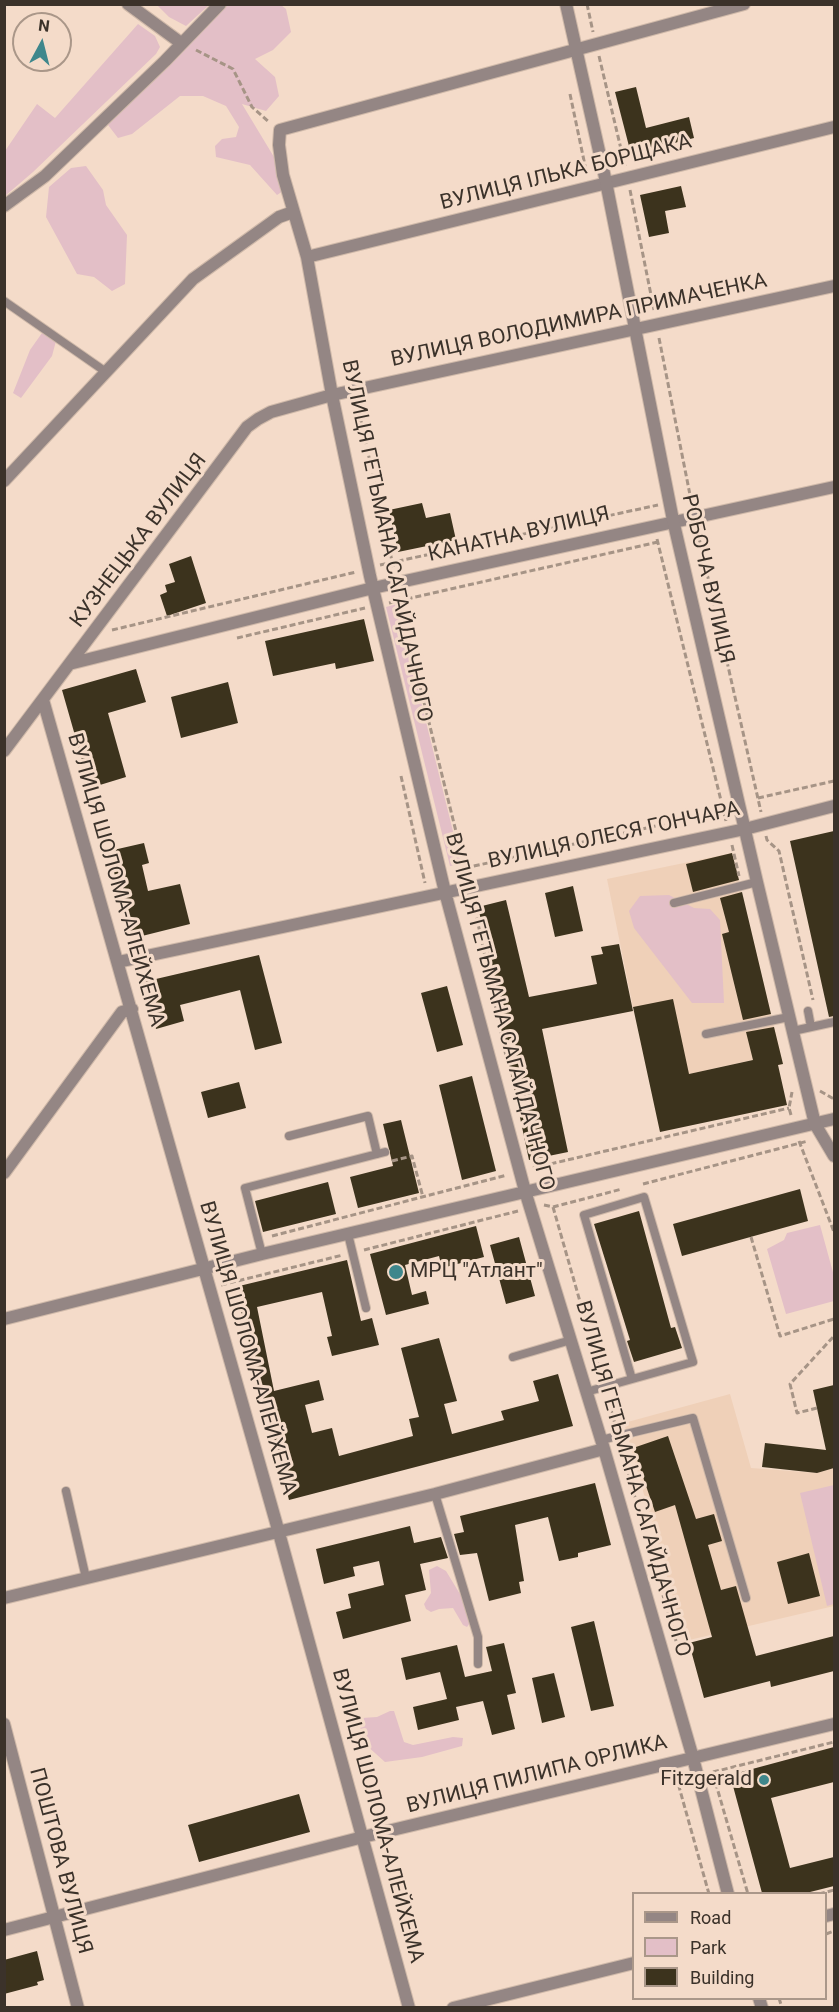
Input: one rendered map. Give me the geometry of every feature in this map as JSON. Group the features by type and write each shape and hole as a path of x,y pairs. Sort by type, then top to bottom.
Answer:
{"street":[{"path":"128,4 182,43"},
{"path":"4,206 45,176 220,4"},
{"name":"РОБОЧА ВУЛИЦЯ","path":"566,4 637,330 673,520 757,882 815,1124 834,1156"},
{"path":"280,130 744,4"},
{"name":"ВУЛИЦЯ ІЛЬКА БОРЩАКА","path":"307,257 834,127"},
{"name":"ВУЛИЦЯ ГЕТЬМАНА САГАЙДАЧНОГО","path":"280,130 283,175 307,257 332,395 373,588 445,892 525,1191 693,1758 728,1892"},
{"path":"4,481 193,279 279,217 293,212"},
{"name":"ВУЛИЦЯ ВОЛОДИМИРА ПРИМАЧЕНКА","path":"332,395 834,286"},
{"name":"КУЗНЕЦЬКА ВУЛИЦЯ","path":"4,751 73,663 247,428 271,412 332,395"},
{"name":"КАНАТНА ВУЛИЦЯ","path":"73,663 373,588 673,520 834,487"},
{"name":"ВУЛИЦЯ ШОЛОМА-АЛЕЙХЕМА","path":"43,700 132,1009 202,1269 279,1533 409,2007"},
{"name":"ВУЛИЦЯ ОЛЕСЯ ГОНЧАРА","path":"118,962 745,829 834,806"},
{"path":"4,1173 123,1012 132,1009"},
{"path":"4,1319 262,1254 834,1119"},
{"path":"4,1598 435,1494 602,1445"},
{"name":"ПОШТОВА ВУЛИЦЯ","path":"4,1724 78,2007"},
{"name":"ВУЛИЦЯ ПИЛИПА ОРЛИКА","path":"4,1930 363,1837 834,1724"},
{"path":"453,2007 632,1963"}],"lane":[{"path":"4,301 106,372"},
{"path":"674,903 757,882"},
{"path":"808,1011 814,1026"},
{"path":"706,1034 789,1017"},
{"path":"793,1030 834,1022"},
{"path":"262,1254 245,1188 381,1153 368,1116 289,1136"},
{"path":"586,1392 693,1362 644,1197 584,1215 632,1379"},
{"path":"348,1234 366,1308"},
{"path":"513,1357 571,1340"},
{"path":"602,1445 618,1436 693,1418 746,1598"},
{"path":"66,1491 86,1578"},
{"path":"435,1494 478,1637 478,1664"}],"path":[{"path":"587,4 627,177 694,516 758,798 834,781"},
{"path":"182,43 233,69 252,107 280,130"},
{"path":"354,390 399,601 470,887 512,1086"},
{"path":"654,525 729,832"},
{"path":"377,606 677,538"},
{"path":"465,868 723,811"},
{"path":"764,824 767,840 779,851 817,1017 814,1026"},
{"path":"819,1090 834,1100"},
{"path":"258,1239 520,1171 789,1108"},
{"path":"208,1288 546,1204 553,1207 800,1144 822,1135"},
{"path":"800,1144 834,1232"},
{"path":"391,1161 412,1156 423,1198"},
{"path":"553,1207 679,1652"},
{"path":"751,1237 780,1336 834,1319"},
{"path":"817,1408 797,1413 790,1383 834,1336"},
{"path":"713,1772 834,1742"},
{"path":"707,1754 748,1892"},
{"path":"672,1762 709,1892"}],"shaded area":[{"path":"732,853 783,1064 755,1070 752,1060 689,1074 633,1007 607,879"},
{"path":"730,1394 751,1468 817,1473 834,1468 834,1606 685,1641 624,1423"}],"green space":[{"path":"157,5 209,5 186,26 169,17"},
{"path":"226,5 281,5 286,9 291,32 273,50 255,59 275,77 279,96 266,111 242,104 274,157 283,191 277,195 250,165 216,157 215,146 222,139 236,137 239,127 226,106 203,96 180,96 132,134 118,138 108,125 114,115"},
{"path":"138,24 155,36 160,47 156,54 5,196 5,151 37,104 55,118"},
{"path":"86,166 103,190 106,205 127,235 125,284 112,291 94,277 77,274 46,217 49,187 71,168"},
{"path":"42,333 56,341 52,356 21,398 13,393 30,350"},
{"path":"397,604 461,864 450,866 386,607"},
{"path":"669,895 694,908 710,909 720,920 724,1003 692,1003 634,928 629,911 640,896"},
{"path":"820,1225 834,1276 834,1301 786,1314 767,1249 784,1240 787,1233"},
{"path":"834,1485 834,1604 827,1606 800,1493"},
{"path":"437,1566 446,1571 466,1604 470,1623 467,1627 463,1625 453,1608 431,1612 426,1609 424,1604 431,1593 429,1570"},
{"path":"394,1711 404,1742 413,1745 453,1737 463,1738 462,1746 422,1757 385,1762 366,1745 360,1727 362,1718 377,1717"}],"building":[{"path":"636,87 646,128 689,117 694,138 631,154 615,92"},
{"path":"681,186 686,207 665,211 669,233 649,237 640,195"},
{"path":"422,503 426,518 450,513 456,540 398,552 389,510"},
{"path":"191,556 206,603 167,616 160,595 167,592 165,585 175,582 169,564"},
{"path":"364,619 374,661 336,669 335,663 273,676 265,641"},
{"path":"136,669 146,702 108,713 126,777 90,788 62,690"},
{"path":"228,682 238,723 181,738 171,697"},
{"path":"834,831 834,1016 829,1017 790,841"},
{"path":"144,843 149,863 142,865 148,891 180,884 190,924 130,939 109,851"},
{"path":"732,853 739,880 693,892 686,864"},
{"path":"573,886 583,931 555,937 545,893"},
{"path":"742,892 771,1014 743,1020 722,934 729,932 720,898"},
{"path":"506,900 529,997 597,984 591,956 603,954 601,947 619,944 633,1011 542,1029 568,1152 529,1160 496,1004 500,1003 478,907"},
{"path":"259,955 282,1043 255,1050 240,990 180,1005 184,1021 156,1029 143,982"},
{"path":"447,986 463,1045 437,1052 421,993"},
{"path":"673,999 689,1074 753,1060 746,1032 774,1027 783,1064 778,1065 787,1105 660,1132 633,1007"},
{"path":"472,1076 496,1171 462,1180 439,1085"},
{"path":"239,1082 246,1108 208,1118 201,1092"},
{"path":"401,1120 419,1193 358,1208 350,1177 393,1166 383,1124"},
{"path":"328,1182 336,1214 263,1232 255,1201"},
{"path":"800,1189 808,1221 682,1256 673,1224"},
{"path":"639,1211 671,1328 675,1327 682,1348 634,1362 627,1341 630,1340 594,1224"},
{"path":"476,1226 484,1257 442,1268 439,1256 405,1265 412,1295 426,1291 429,1304 386,1315 370,1254"},
{"path":"519,1237 535,1296 506,1304 490,1245"},
{"path":"347,1260 361,1321 372,1318 379,1345 332,1356 327,1337 332,1336 322,1292 257,1307 274,1391 319,1380 324,1400 305,1405 312,1433 332,1428 339,1456 413,1436 409,1419 419,1417 401,1348 439,1338 457,1401 444,1404 452,1434 504,1420 501,1411 539,1401 533,1381 558,1374 573,1426 289,1500 235,1287"},
{"path":"834,1385 834,1468 817,1473 762,1467 765,1443 826,1450 813,1390"},
{"path":"668,1436 696,1519 714,1514 722,1541 708,1545 721,1590 736,1586 756,1656 834,1636 834,1671 771,1687 770,1681 704,1698 689,1643 712,1637 675,1505 655,1512 633,1448"},
{"path":"595,1483 611,1545 578,1553 578,1557 559,1561 548,1517 515,1525 524,1581 519,1582 521,1593 489,1601 477,1553 460,1555 454,1534 464,1532 460,1516"},
{"path":"410,1526 414,1543 441,1537 448,1558 420,1564 426,1590 405,1595 411,1621 343,1639 336,1612 351,1608 348,1594 384,1585 379,1561 353,1567 355,1576 324,1584 316,1549"},
{"path":"809,1553 820,1596 788,1604 777,1562"},
{"path":"594,1621 614,1706 591,1711 571,1627"},
{"path":"504,1643 516,1693 507,1695 515,1729 492,1735 483,1701 456,1707 459,1720 418,1730 413,1707 447,1699 440,1672 406,1680 401,1658 457,1645 465,1677 492,1671 486,1647"},
{"path":"554,1673 565,1717 542,1723 532,1678"},
{"path":"834,1747 834,1782 771,1798 790,1868 834,1857 834,1886 810,1892 762,1892 730,1775"},
{"path":"299,1794 310,1832 199,1862 188,1825"},
{"path":"37,1951 44,1980 37,1982 38,1985 4,1994 4,1960"}],"place":[{"name":"МРЦ \"Атлант\"","path":"396,1272"},
{"name":"Fitzgerald","path":"764,1780"}]}
